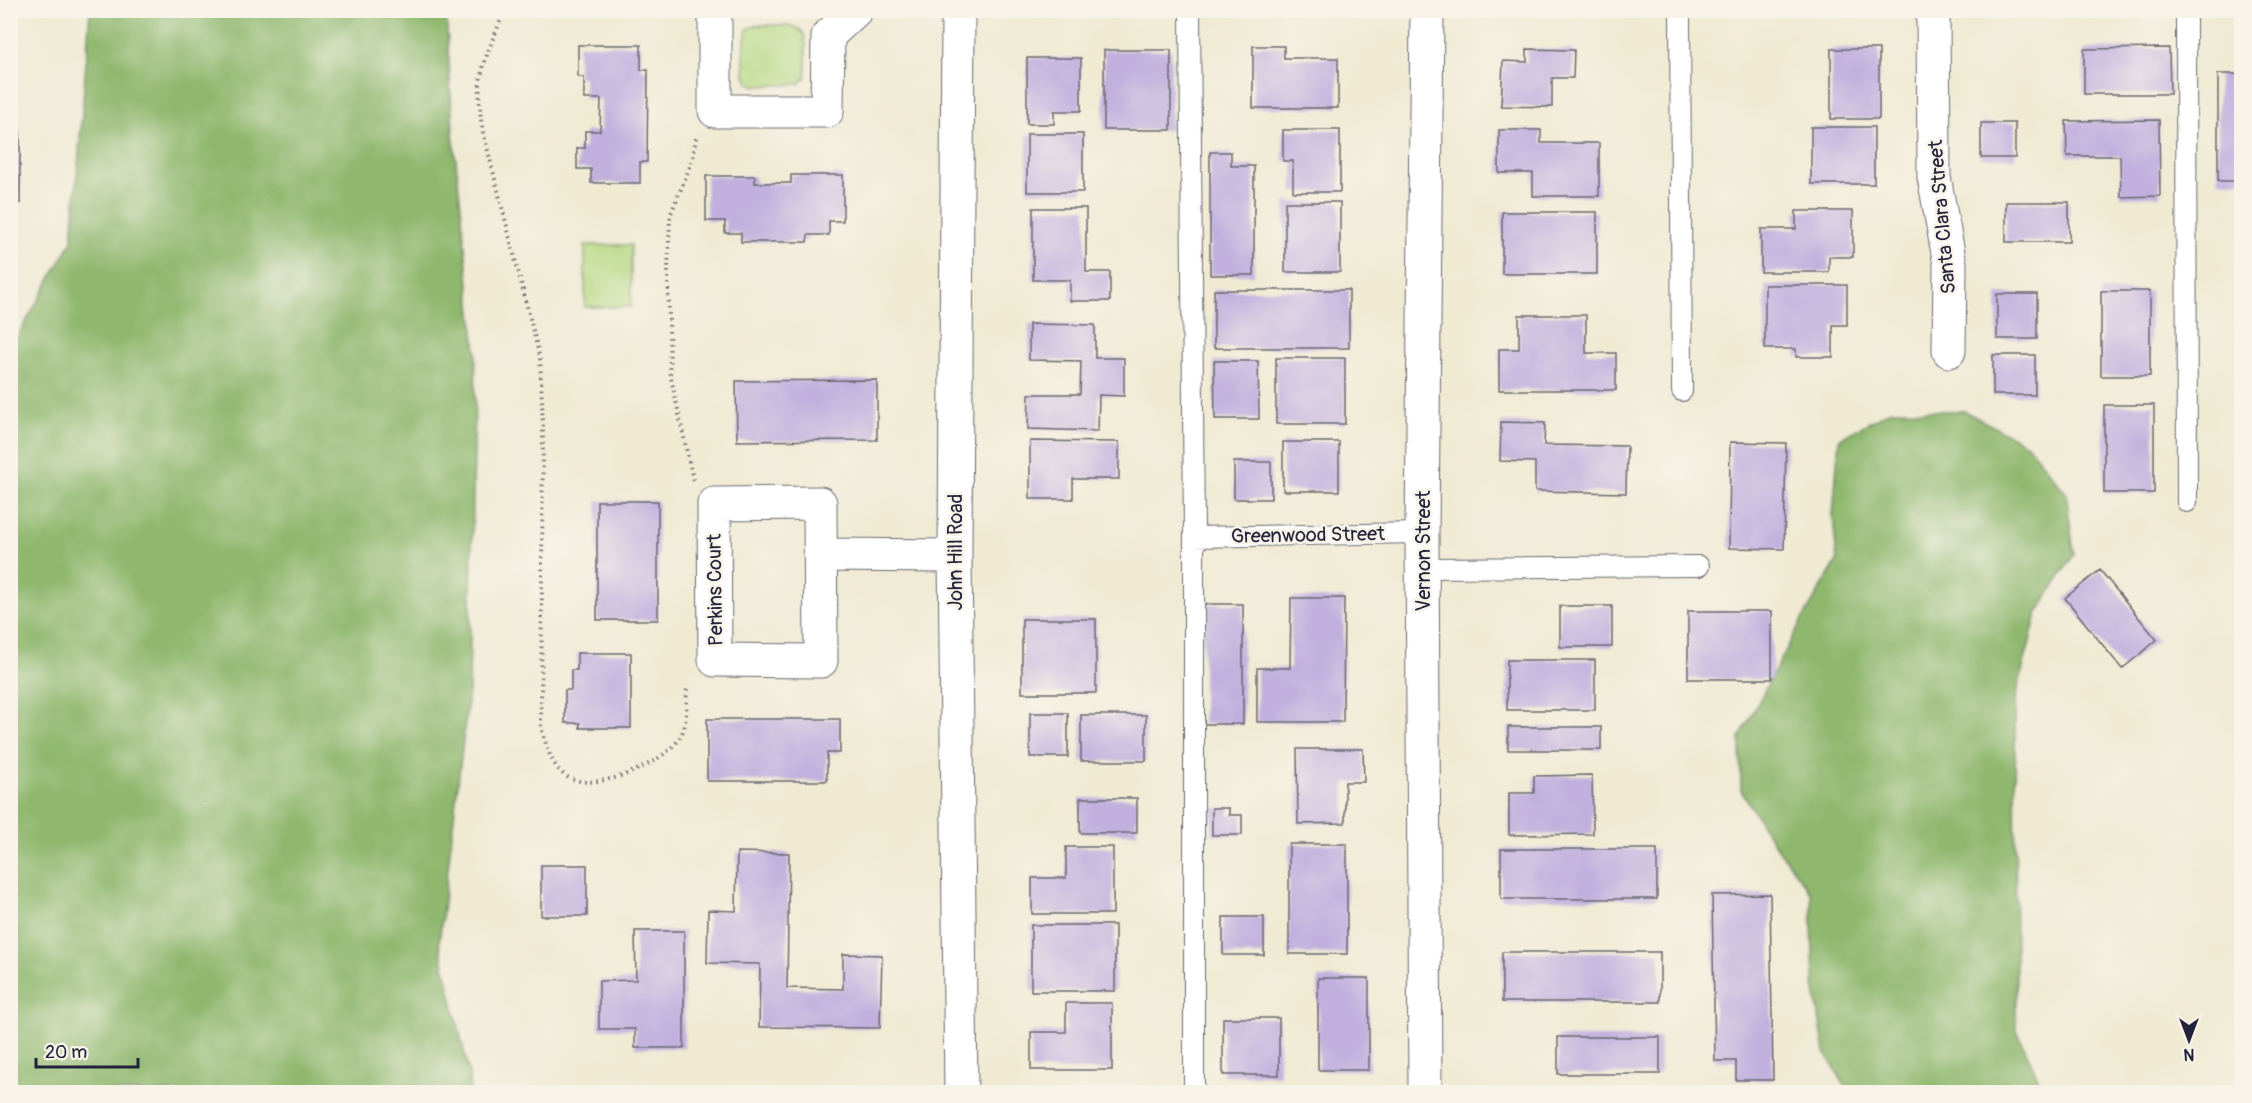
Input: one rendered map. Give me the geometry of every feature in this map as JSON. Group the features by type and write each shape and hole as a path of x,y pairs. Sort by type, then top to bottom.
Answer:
{"street":[{"path":"715,10 716,111 827,111 828,36 856,10"},
{"name":"John Hill Road","path":"958,10 955,556 961,1092"},
{"name":"Vernon Street","path":"1425,1092 1422,533 1427,10"},
{"name":"Santa Clara Street","path":"1933,10 1934,177 1950,264 1949,351"},
{"name":"Perkins Court","path":"820,503 820,555 821,661 716,660 714,504 820,503"},
{"path":"820,555 955,556"}],"lane":[{"path":"1190,10 1194,537 1194,1092"},
{"path":"1680,10 1682,391"},
{"path":"2186,10 2187,502"},
{"name":"Greenwood Street","path":"1194,537 1422,533"},
{"path":"1422,568 1699,566"}],"path":[{"path":"504,10 486,61 481,82 480,105 482,127 540,358 543,424 541,727 549,754 562,774 579,783 609,780 646,766 671,748 681,736 685,723 687,686"},
{"path":"693,481 670,373 668,270 670,216 693,159 697,133"}],"green space":[{"path":"90,11 446,11 453,133 476,351 469,690 439,943 469,1073 470,1092 11,1092 11,348 72,241"},
{"path":"757,25 796,27 802,31 806,47 806,77 799,84 757,86 748,83 744,64 746,35 747,29"},
{"path":"585,245 631,245 631,307 585,307"},
{"path":"1891,410 1964,411 2027,444 2066,493 2074,554 2037,614 2015,699 2016,1028 2044,1092 1849,1092 1825,1053 1814,984 1811,893 1772,841 1741,790 1740,737 1802,620 1837,561 1833,515 1839,439"}],"building":[{"path":"10,33 15,33 15,86 10,86"},
{"path":"578,45 641,45 641,70 648,70 647,162 640,162 640,183 591,183 591,169 577,169 577,148 585,148 585,131 600,131 601,99 584,99 584,77 578,77"},
{"path":"1253,46 1284,46 1284,58 1338,58 1338,108 1253,108"},
{"path":"2169,48 2170,94 2084,94 2084,49"},
{"path":"1527,49 1574,50 1573,78 1552,78 1552,107 1501,106 1503,61 1527,62"},
{"path":"1831,49 1879,49 1879,119 1831,119"},
{"path":"1104,50 1171,50 1171,130 1104,130"},
{"path":"1027,58 1081,58 1081,111 1054,111 1054,124 1027,124"},
{"path":"2218,74 2242,74 2242,181 2218,181"},
{"path":"2159,120 2160,196 2121,197 2120,156 2067,156 2066,121"},
{"path":"1981,123 2015,123 2015,158 1981,158"},
{"path":"1811,127 1874,127 1874,184 1811,184"},
{"path":"1283,130 1340,130 1340,192 1293,192 1293,161 1283,161"},
{"path":"1499,130 1541,130 1541,143 1599,143 1599,196 1533,196 1533,173 1499,173"},
{"path":"10,132 20,132 20,203 10,203"},
{"path":"1027,134 1083,134 1083,192 1027,192"},
{"path":"1210,152 1231,152 1231,166 1254,166 1254,275 1210,275"},
{"path":"791,175 843,175 843,221 829,221 829,235 808,235 807,242 741,242 741,233 725,233 725,221 706,221 706,176 755,176 755,183 791,183"},
{"path":"1285,202 1340,202 1340,272 1285,272"},
{"path":"2006,202 2069,202 2069,242 2006,242"},
{"path":"1033,208 1086,208 1086,272 1110,272 1110,301 1070,301 1070,280 1033,280"},
{"path":"1796,211 1853,211 1853,257 1829,257 1829,272 1761,272 1761,229 1796,229"},
{"path":"1502,212 1597,212 1597,274 1502,274"},
{"path":"1765,285 1847,285 1847,325 1833,325 1833,357 1796,357 1796,349 1765,349"},
{"path":"1214,290 1349,290 1349,348 1214,348"},
{"path":"2101,291 2150,291 2150,376 2101,376"},
{"path":"1997,294 2037,294 2037,339 1997,339"},
{"path":"1519,315 1586,315 1586,353 1616,353 1616,390 1499,390 1499,349 1519,349"},
{"path":"1029,324 1095,325 1095,358 1124,358 1124,396 1099,395 1098,431 1028,429 1029,394 1080,394 1081,361 1029,360"},
{"path":"1993,355 2035,355 2035,395 1993,395"},
{"path":"1276,358 1345,358 1345,424 1276,424"},
{"path":"1214,361 1258,361 1259,419 1215,419"},
{"path":"877,380 877,440 737,441 736,381"},
{"path":"2104,405 2154,405 2154,493 2104,493"},
{"path":"1501,422 1545,423 1544,445 1627,446 1626,493 1535,491 1535,462 1500,461"},
{"path":"1030,441 1119,442 1119,479 1073,479 1073,499 1030,499"},
{"path":"1283,442 1339,442 1339,491 1283,491"},
{"path":"1730,442 1786,443 1784,549 1729,548"},
{"path":"1234,462 1271,462 1271,499 1234,499"},
{"path":"597,501 658,501 658,620 597,620"},
{"path":"2100,570 2157,640 2122,669 2065,598"},
{"path":"1291,598 1344,598 1343,722 1257,722 1257,668 1290,668"},
{"path":"1203,604 1243,604 1243,724 1203,724"},
{"path":"1560,606 1612,606 1612,647 1560,647"},
{"path":"1688,611 1772,611 1772,679 1688,679"},
{"path":"1022,619 1096,619 1096,693 1022,693"},
{"path":"577,653 631,653 631,728 580,728 580,723 565,723 565,690 571,690 571,670 577,670"},
{"path":"1507,660 1595,660 1595,710 1507,710"},
{"path":"1030,713 1068,713 1068,757 1030,757"},
{"path":"1081,715 1146,715 1146,761 1081,761"},
{"path":"707,719 840,719 840,753 827,753 827,781 707,781"},
{"path":"1508,727 1601,727 1601,750 1508,750"},
{"path":"1297,749 1363,749 1364,782 1345,782 1345,823 1298,824"},
{"path":"1592,775 1593,834 1509,835 1509,793 1534,793 1534,776"},
{"path":"1080,798 1137,798 1137,833 1080,833"},
{"path":"1212,808 1229,808 1229,815 1242,815 1242,835 1212,835"},
{"path":"1289,844 1347,844 1347,954 1289,954"},
{"path":"1066,847 1113,847 1113,914 1032,914 1032,878 1066,878"},
{"path":"1501,849 1657,849 1657,899 1501,899"},
{"path":"737,852 789,853 787,988 843,989 843,954 882,955 880,1028 759,1027 760,964 707,963 708,910 736,911"},
{"path":"541,865 587,865 587,916 541,916"},
{"path":"1770,894 1773,1080 1736,1080 1736,1061 1715,1061 1712,895"},
{"path":"1223,917 1264,917 1264,955 1223,955"},
{"path":"1031,925 1115,925 1115,991 1031,991"},
{"path":"635,931 684,931 684,1048 635,1048 635,1029 599,1029 599,981 636,980"},
{"path":"1502,952 1660,952 1660,1002 1502,1002"},
{"path":"1318,978 1369,978 1369,1070 1318,1070"},
{"path":"1066,1003 1112,1003 1112,1070 1031,1070 1031,1032 1066,1032"},
{"path":"1223,1018 1279,1018 1279,1075 1223,1075"},
{"path":"1558,1037 1660,1037 1660,1074 1558,1074"}]}
